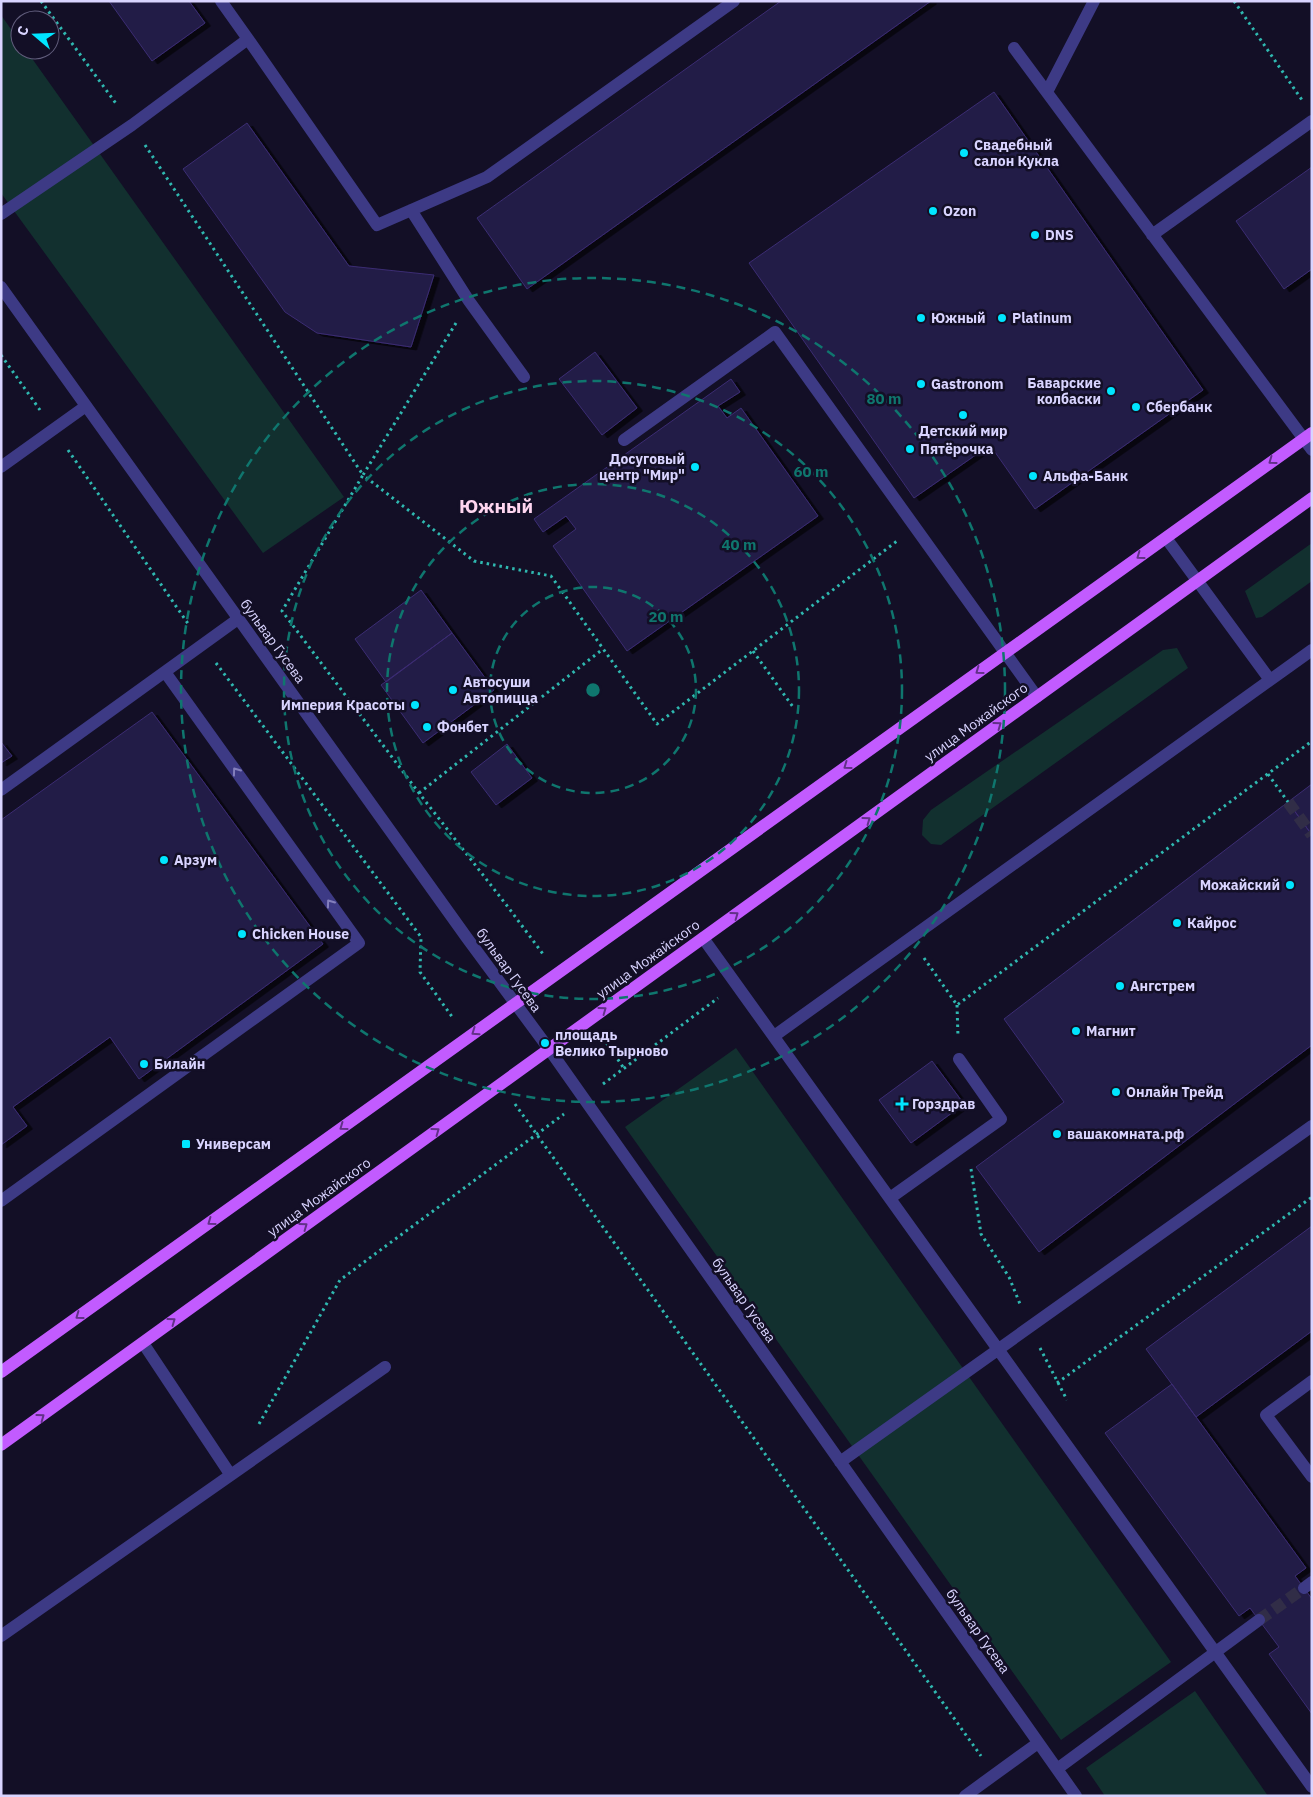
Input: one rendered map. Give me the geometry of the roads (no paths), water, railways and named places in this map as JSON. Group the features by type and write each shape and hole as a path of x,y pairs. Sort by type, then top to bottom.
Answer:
{"main road":[{"path":"1,1372 1308,436"},
{"name":"улица Можайского","path":"1,1445 1312,498"}],"street":[{"path":"221,1 377,225 487,177 734,1"},
{"path":"1047,92 1094,1"},
{"path":"1,214 132,125 248,38"},
{"path":"1014,48 1152,235 1308,436 1312,450"},
{"path":"1152,235 1312,121"},
{"path":"411,210 469,301 524,378"},
{"name":"бульвар Гусева","path":"1,287 549,1049 1076,1796"},
{"path":"624,440 775,332 1037,696"},
{"path":"1,467 86,406"},
{"path":"1166,538 1270,680"},
{"path":"1,790 238,619"},
{"path":"774,1036 1312,650"},
{"path":"1,1201 359,943 165,672"},
{"path":"703,938 1312,1787"},
{"path":"890,1198 1001,1119 959,1059"},
{"path":"840,1462 1312,1126"},
{"path":"143,1343 230,1474"},
{"path":"1,1636 384,1367"},
{"path":"1312,1381 1266,1414 1312,1477"},
{"path":"1057,1769 1259,1620"},
{"path":"966,1796 1038,1743"}],"tunnel":[{"path":"1288,802 1312,835"},
{"path":"1259,1620 1304,1588"}],"place":[{"name":"Свадебный салон Кукла","path":"964,153"},
{"name":"Ozon","path":"933,211"},
{"name":"DNS","path":"1035,235"},
{"name":"Южный","path":"921,318"},
{"name":"Platinum","path":"1002,318"},
{"name":"Gastronom","path":"921,384"},
{"name":"Баварские колбаски","path":"1111,391"},
{"name":"Сбербанк","path":"1136,407"},
{"name":"Детский мир","path":"963,415"},
{"name":"Пятёрочка","path":"910,449"},
{"name":"Досуговый центр \"Мир\"","path":"695,467"},
{"name":"Альфа-Банк","path":"1033,476"},
{"name":"Автосуши Автопицца","path":"453,690"},
{"name":"Империя Красоты","path":"415,705"},
{"name":"Фонбет","path":"427,727"},
{"name":"Арзум","path":"164,860"},
{"name":"Можайский","path":"1290,885"},
{"name":"Кайрос","path":"1177,923"},
{"name":"Chicken House","path":"242,934"},
{"name":"Ангстрем","path":"1120,986"},
{"name":"Магнит","path":"1076,1031"},
{"name":"площадь Велико Тырново","path":"545,1043"},
{"name":"Билайн","path":"144,1064"},
{"name":"Онлайн Трейд","path":"1116,1092"},
{"name":"Горздрав","path":"902,1104"},
{"name":"вашакомната.рф","path":"1057,1134"},
{"name":"Универсам","path":"186,1144"}],"district":[{"name":"Южный","path":"496,506"}]}
